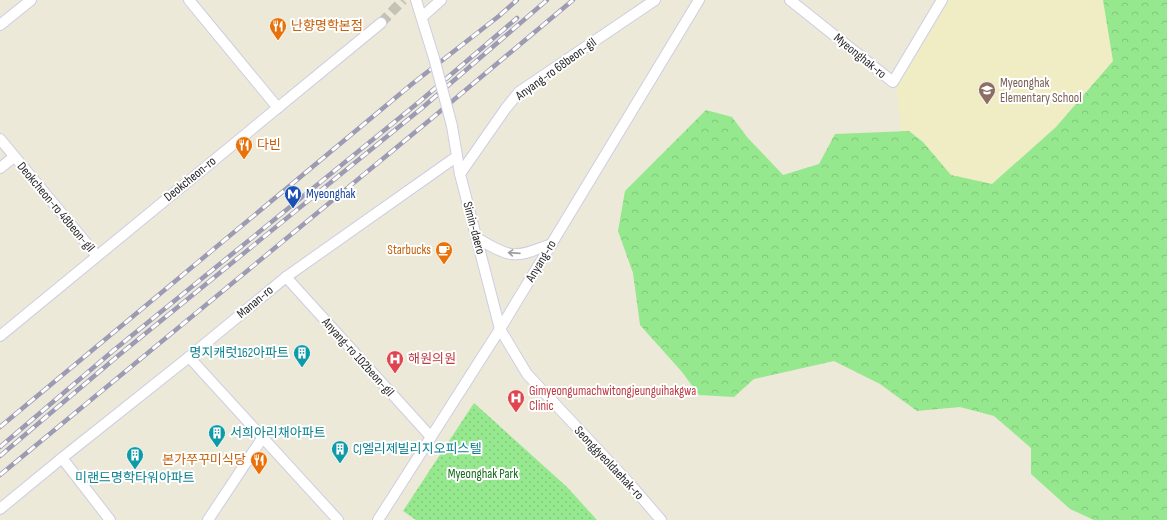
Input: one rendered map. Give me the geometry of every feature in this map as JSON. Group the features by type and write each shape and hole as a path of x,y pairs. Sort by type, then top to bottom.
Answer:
{"street":[{"path":"0,25 31,0"},
{"path":"189,0 278,108"},
{"path":"416,0 422,17 441,0"},
{"name":"Anyang-ro 68beon-gil","path":"460,174 506,108 519,92 655,0"},
{"name":"Anyang-ro","path":"378,520 500,329 699,0"},
{"name":"Myeonghak-ro","path":"790,0 893,82 942,0"},
{"name":"Simin-daero","path":"422,17 452,126 460,174 500,329"},
{"name":"Deokcheon-ro","path":"0,336 381,23"},
{"name":"Deokcheon-ro 48beon-gil","path":"0,139 97,256"},
{"path":"0,168 14,157"},
{"name":"Manan-ro","path":"0,509 189,358 286,276 456,157"},
{"path":"477,238 498,250 511,254 521,254 552,244"},
{"name":"Anyang-ro 102beon-gil","path":"286,276 431,437"},
{"name":"Seonggyeoldaehak-ro","path":"500,329 527,374 630,484 661,520"},
{"path":"189,358 338,520"},
{"path":"208,520 263,437"},
{"path":"62,458 110,520"}],"shaded area":[{"name":"Myeonghak Elementary School","path":"946,0 1103,0 1113,61 1056,127 992,184 951,175 923,142 909,132 901,132 896,83"}],"green space":[{"path":"1103,0 1167,0 1167,520 1094,520 1070,509 1031,474 1031,448 994,416 960,407 917,411 880,384 834,361 754,379 734,397 699,395 682,372 640,325 633,273 618,231 625,191 706,110 732,117 747,137 783,175 819,164 835,134 909,131 923,142 951,175 992,184 1056,127 1113,61"},
{"name":"Myeonghak Park","path":"474,403 567,487 597,520 416,520 403,511"}],"tunnel":[{"path":"381,23 403,0"}],"railway":[{"path":"0,427 412,84 499,16 517,0"},
{"path":"0,456 119,355 422,108 547,0"},
{"path":"0,475 573,0"},
{"path":"0,447 114,350 419,102 517,18"}],"place":[{"name":"난향명학본점","path":"278,41"},
{"name":"Myeonghak Elementary School","path":"987,105"},
{"name":"다빈","path":"244,160"},
{"name":"Myeonghak","path":"293,209"},
{"name":"Starbucks","path":"444,265"},
{"name":"명지캐럿162아파트","path":"302,368"},
{"name":"해원의원","path":"395,374"},
{"name":"Gimyeongumachwitongjeunguihakgwa Clinic","path":"516,413"},
{"name":"서희아리채아파트","path":"217,448"},
{"name":"CJ엘리제빌리지오피스텔","path":"340,464"},
{"name":"미랜드명학타워아파트","path":"135,470"},
{"name":"본가쭈꾸미식당","path":"259,475"}]}
